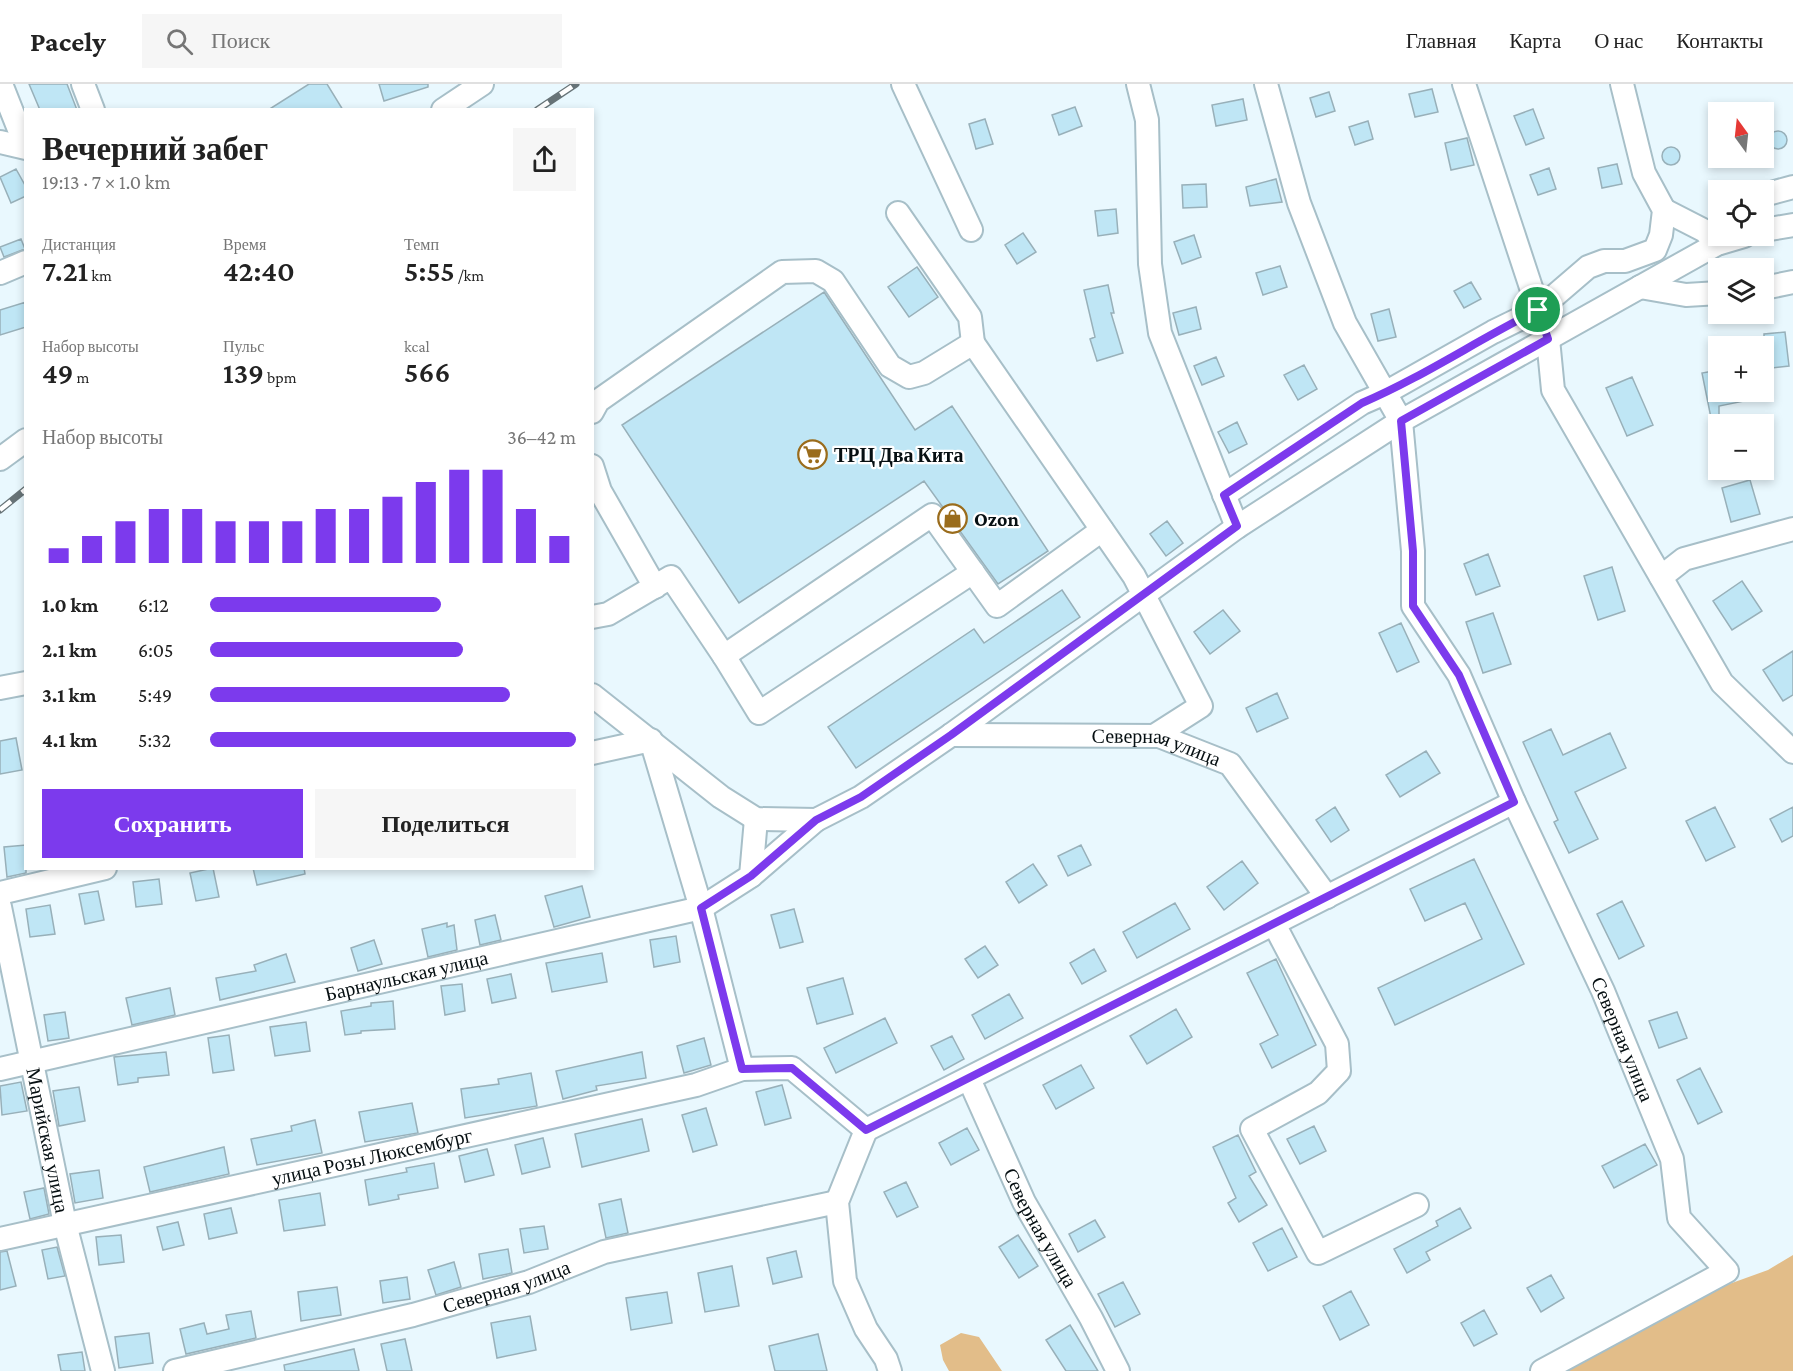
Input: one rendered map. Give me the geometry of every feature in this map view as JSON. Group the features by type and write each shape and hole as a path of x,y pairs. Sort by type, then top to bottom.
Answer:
{"street":[{"path":"1,84 24,142"},
{"path":"83,84 92,108"},
{"path":"446,108 482,84"},
{"path":"903,84 971,230"},
{"path":"1138,84 1147,120 1150,264 1160,333 1237,526"},
{"path":"1266,84 1303,214 1345,323 1401,421"},
{"path":"1464,84 1548,339 1553,390 1722,683 1793,752"},
{"path":"1224,495 1362,403 1385,393 1493,332 1538,310 1588,267 1604,261 1625,261 1655,250 1662,234 1664,210 1644,172 1622,84"},
{"path":"0,141 24,147"},
{"path":"1774,192 1793,187"},
{"path":"1664,210 1708,232"},
{"path":"898,213 970,317 973,343 1145,595 1201,706 1154,736"},
{"path":"1774,228 1793,225"},
{"path":"594,696 721,797 756,819 816,820 861,797 951,735 1237,526 1401,421 1715,246"},
{"path":"2,272 24,263"},
{"path":"594,408 598,401 782,272 816,271 832,281 890,366 909,376 924,372 973,343"},
{"path":"1774,286 1793,282"},
{"path":"1640,287 1686,295 1708,294"},
{"name":"Северная улица","path":"1401,421 1413,551 1413,606 1459,675 1514,802 1603,991 1672,1159 1679,1218 1726,1271 1542,1371"},
{"path":"0,459 24,442"},
{"path":"594,472 600,491 655,587"},
{"path":"724,656 932,515 997,606 1102,530"},
{"path":"1661,577 1684,559 1793,529"},
{"path":"594,617 608,614 671,577 759,713 973,572"},
{"path":"0,688 24,683"},
{"name":"Северная улица","path":"951,735 1154,736 1230,764 1327,897"},
{"path":"594,753 651,740"},
{"path":"651,740 701,908 742,1069"},
{"path":"890,1371 886,1359 866,1329 845,1281 837,1202 866,1130 1514,802"},
{"path":"751,876 756,819"},
{"name":"Барнаульская улица","path":"0,1069 701,908 751,876 816,820"},
{"path":"0,893 97,870"},
{"name":"Марийская улица","path":"0,907 65,1224 103,1371"},
{"path":"1274,924 1337,1044 1339,1071 1318,1093 1252,1129 1318,1253 1418,1205"},
{"name":"улица Розы Люксембург","path":"0,1239 685,1087 742,1069 792,1068 866,1130"},
{"name":"Северная улица","path":"969,1079 1024,1203 1091,1318 1118,1371"},
{"name":"Северная улица","path":"175,1371 413,1315 529,1281 604,1252 837,1202"}],"shaded area":[{"path":"1793,1255 1793,1371 1552,1371 1707,1292 1768,1270"},
{"path":"961,1333 979,1337 1002,1371 949,1371 943,1360 940,1345"}],"building":[{"path":"29,84 67,84 76,108 39,108"},
{"path":"309,84 327,84 342,108 271,108"},
{"path":"379,84 428,84 428,87 384,101"},
{"path":"1432,89 1438,112 1415,117 1409,94"},
{"path":"1329,92 1335,111 1316,117 1310,98"},
{"path":"1243,99 1247,120 1216,126 1212,105"},
{"path":"1075,107 1082,126 1059,135 1052,115"},
{"path":"1533,109 1544,138 1526,145 1514,116"},
{"path":"985,119 993,144 976,149 969,124"},
{"path":"1368,121 1373,139 1355,145 1349,127"},
{"path":"1781,132 1786,137 1784,146 1778,149 1774,147 1774,133"},
{"path":"1467,138 1474,165 1451,170 1445,143"},
{"path":"1671,147 1677,150 1680,156 1677,162 1671,165 1665,162 1662,156 1665,150"},
{"path":"1617,164 1622,184 1602,188 1598,168"},
{"path":"1549,168 1556,189 1538,195 1530,175"},
{"path":"16,169 24,183 24,197 11,203 0,177"},
{"path":"1276,179 1282,202 1250,206 1246,187"},
{"path":"1206,184 1207,207 1183,208 1182,185"},
{"path":"1116,209 1118,233 1098,236 1095,211"},
{"path":"1023,233 1036,252 1017,264 1005,245"},
{"path":"1194,235 1201,257 1182,264 1174,242"},
{"path":"21,239 24,249 4,257 0,247"},
{"path":"1280,266 1287,287 1263,295 1256,273"},
{"path":"917,267 938,297 909,317 888,287"},
{"path":"1471,282 1481,299 1464,308 1454,291"},
{"path":"1108,285 1114,313 1111,313 1123,353 1097,361 1090,339 1095,337 1084,290"},
{"name":"ТРЦ Два Кита","path":"824,292 915,430 952,406 1048,551 998,584 924,481 739,603 622,425"},
{"path":"24,303 24,328 0,335 0,310"},
{"path":"1196,307 1201,329 1179,335 1173,313"},
{"path":"1389,309 1396,337 1378,341 1371,314"},
{"path":"1785,332 1789,366 1774,368 1774,336 1764,336 1764,334"},
{"path":"1216,357 1224,376 1202,385 1194,366"},
{"path":"1304,365 1317,389 1298,400 1284,375"},
{"path":"1708,372 1708,402 1739,402 1719,406 1719,414 1710,414 1702,373"},
{"path":"1632,377 1653,425 1627,436 1606,388"},
{"path":"1237,422 1247,444 1229,453 1218,432"},
{"path":"1750,480 1760,514 1731,522 1722,488"},
{"path":"1167,521 1183,543 1166,556 1150,534"},
{"path":"1488,554 1500,586 1476,595 1464,564"},
{"path":"1612,567 1625,611 1598,620 1584,576"},
{"path":"1742,581 1762,611 1732,630 1713,601"},
{"path":"1062,590 1080,617 856,768 828,727 974,629 984,643"},
{"path":"1223,610 1240,631 1210,654 1194,632"},
{"path":"1493,613 1511,664 1483,673 1466,622"},
{"path":"1401,623 1419,662 1397,672 1379,633"},
{"path":"1793,651 1793,695 1783,701 1763,670"},
{"path":"1277,693 1288,718 1257,732 1246,708"},
{"path":"1551,729 1563,755 1610,733 1626,768 1575,792 1598,839 1569,853 1554,822 1558,820 1523,742"},
{"path":"16,738 22,770 0,774 0,741"},
{"path":"1426,751 1440,773 1400,797 1386,775"},
{"path":"1335,807 1349,830 1331,842 1316,820"},
{"path":"1715,807 1735,847 1706,861 1686,821"},
{"path":"1793,807 1793,836 1782,842 1770,819"},
{"path":"24,845 26,873 7,877 4,847"},
{"path":"1081,845 1091,865 1068,876 1058,856"},
{"path":"1474,859 1524,964 1395,1025 1378,988 1482,939 1465,903 1425,921 1410,889"},
{"path":"1242,861 1258,883 1224,910 1207,887"},
{"path":"1033,864 1047,885 1019,903 1006,882"},
{"path":"213,870 219,897 196,901 190,873"},
{"path":"253,870 304,870 305,874 257,885"},
{"path":"159,879 162,904 136,907 133,882"},
{"path":"582,886 590,917 554,927 545,896"},
{"path":"98,891 104,920 85,924 79,894"},
{"path":"1622,901 1644,946 1619,959 1597,914"},
{"path":"1175,903 1190,929 1137,958 1123,932"},
{"path":"50,905 55,934 30,937 26,909"},
{"path":"794,909 803,942 780,948 771,915"},
{"path":"495,915 501,940 480,945 475,920"},
{"path":"447,923 447,927 454,925 457,950 428,957 422,929"},
{"path":"676,936 680,962 654,967 650,940"},
{"path":"374,940 382,964 358,971 351,948"},
{"path":"985,946 998,965 978,978 965,959"},
{"path":"1094,949 1106,971 1082,984 1070,963"},
{"path":"602,953 607,982 552,992 546,963"},
{"path":"286,954 295,982 220,1000 216,978 256,971 254,965"},
{"path":"1276,959 1316,1045 1272,1068 1260,1044 1278,1035 1247,973"},
{"path":"511,974 516,998 492,1003 487,979"},
{"path":"843,978 853,1014 817,1024 807,988"},
{"path":"462,984 465,1011 445,1015 441,986"},
{"path":"170,988 175,1015 132,1025 126,998"},
{"path":"1009,994 1023,1018 985,1039 972,1015"},
{"path":"393,1001 395,1029 361,1031 361,1033 345,1035 341,1011 371,1006 371,1003"},
{"path":"1176,1009 1192,1037 1147,1064 1130,1036"},
{"path":"65,1012 69,1038 48,1041 44,1015"},
{"path":"1677,1012 1687,1038 1659,1048 1649,1021"},
{"path":"885,1018 897,1043 836,1073 824,1048"},
{"path":"306,1022 310,1051 275,1056 270,1027"},
{"path":"229,1035 234,1070 213,1073 208,1038"},
{"path":"952,1036 964,1059 944,1070 931,1046"},
{"path":"704,1038 711,1065 684,1073 677,1046"},
{"path":"166,1052 169,1075 138,1078 138,1082 118,1085 114,1057"},
{"path":"642,1052 646,1078 596,1086 597,1090 563,1099 556,1071"},
{"path":"1081,1065 1094,1088 1056,1109 1043,1085"},
{"path":"1700,1068 1722,1112 1698,1124 1677,1080"},
{"path":"531,1073 537,1106 465,1118 461,1089 499,1084 498,1079"},
{"path":"21,1082 27,1111 2,1115 0,1086"},
{"path":"782,1085 791,1118 765,1125 756,1092"},
{"path":"79,1087 85,1121 59,1126 53,1091"},
{"path":"412,1103 418,1133 365,1142 359,1112"},
{"path":"706,1108 717,1145 693,1152 682,1115"},
{"path":"642,1119 649,1151 582,1167 575,1134"},
{"path":"315,1120 322,1153 257,1165 251,1139 292,1131 291,1126"},
{"path":"1314,1126 1326,1151 1300,1164 1287,1139"},
{"path":"967,1128 979,1150 951,1165 939,1143"},
{"path":"1238,1135 1256,1172 1249,1176 1267,1205 1239,1222 1228,1203 1236,1198 1213,1147"},
{"path":"543,1138 550,1167 522,1174 515,1145"},
{"path":"1645,1144 1657,1165 1614,1188 1602,1166"},
{"path":"224,1147 229,1174 150,1192 144,1167"},
{"path":"487,1149 494,1175 465,1182 459,1156"},
{"path":"434,1163 438,1188 398,1195 399,1199 369,1205 365,1180 407,1172 406,1168"},
{"path":"99,1170 103,1198 75,1203 70,1174"},
{"path":"906,1182 918,1207 897,1217 884,1192"},
{"path":"44,1188 49,1214 30,1219 24,1192"},
{"path":"320,1193 325,1225 284,1231 279,1200"},
{"path":"621,1199 628,1233 606,1238 599,1204"},
{"path":"231,1208 237,1233 209,1239 204,1214"},
{"path":"1460,1208 1471,1228 1426,1252 1430,1260 1407,1273 1394,1249 1438,1226 1436,1221"},
{"path":"1095,1220 1105,1237 1078,1252 1069,1234"},
{"path":"178,1222 184,1245 163,1250 157,1227"},
{"path":"544,1226 548,1249 524,1253 520,1229"},
{"path":"1282,1228 1297,1257 1268,1271 1253,1243"},
{"path":"121,1235 124,1262 99,1265 96,1237"},
{"path":"1018,1235 1038,1266 1019,1278 999,1247"},
{"path":"57,1247 65,1276 48,1279 42,1250"},
{"path":"508,1249 512,1273 483,1279 479,1254"},
{"path":"7,1251 16,1286 0,1290 0,1252"},
{"path":"796,1251 802,1277 773,1284 767,1258"},
{"path":"454,1262 461,1287 436,1295 428,1270"},
{"path":"732,1266 739,1306 705,1312 698,1273"},
{"path":"1551,1275 1564,1298 1541,1312 1527,1288"},
{"path":"407,1277 410,1299 383,1303 380,1281"},
{"path":"1123,1282 1140,1314 1115,1327 1098,1294"},
{"path":"337,1287 341,1315 301,1321 298,1292"},
{"path":"1351,1291 1369,1325 1340,1340 1323,1306"},
{"path":"667,1292 672,1323 631,1330 626,1298"},
{"path":"1484,1310 1497,1334 1474,1346 1461,1323"},
{"path":"251,1311 256,1338 186,1354 180,1329 204,1323 207,1334 229,1329 226,1315"},
{"path":"530,1316 536,1350 497,1358 491,1323"},
{"path":"1070,1325 1098,1371 1066,1371 1046,1340"},
{"path":"149,1333 153,1363 119,1368 115,1337"},
{"path":"818,1334 827,1371 775,1371 769,1346"},
{"path":"405,1339 412,1371 387,1371 381,1344"},
{"path":"354,1349 359,1371 285,1371 284,1365"},
{"path":"82,1352 85,1371 61,1371 58,1355"}],"railway":[{"path":"540,108 576,84"},
{"path":"0,510 24,491"}],"place":[{"name":"ТРЦ Два Кита","path":"813,455"},
{"name":"Ozon","path":"953,519"}],"route":[{"path":"1538,310 1548,339 1401,421 1413,551 1413,606 1459,675 1514,802 866,1130 792,1068 742,1069 701,908 751,876 816,820 861,797 951,735 1237,526 1224,495 1362,403 1385,393 1493,332 1538,310"}]}
